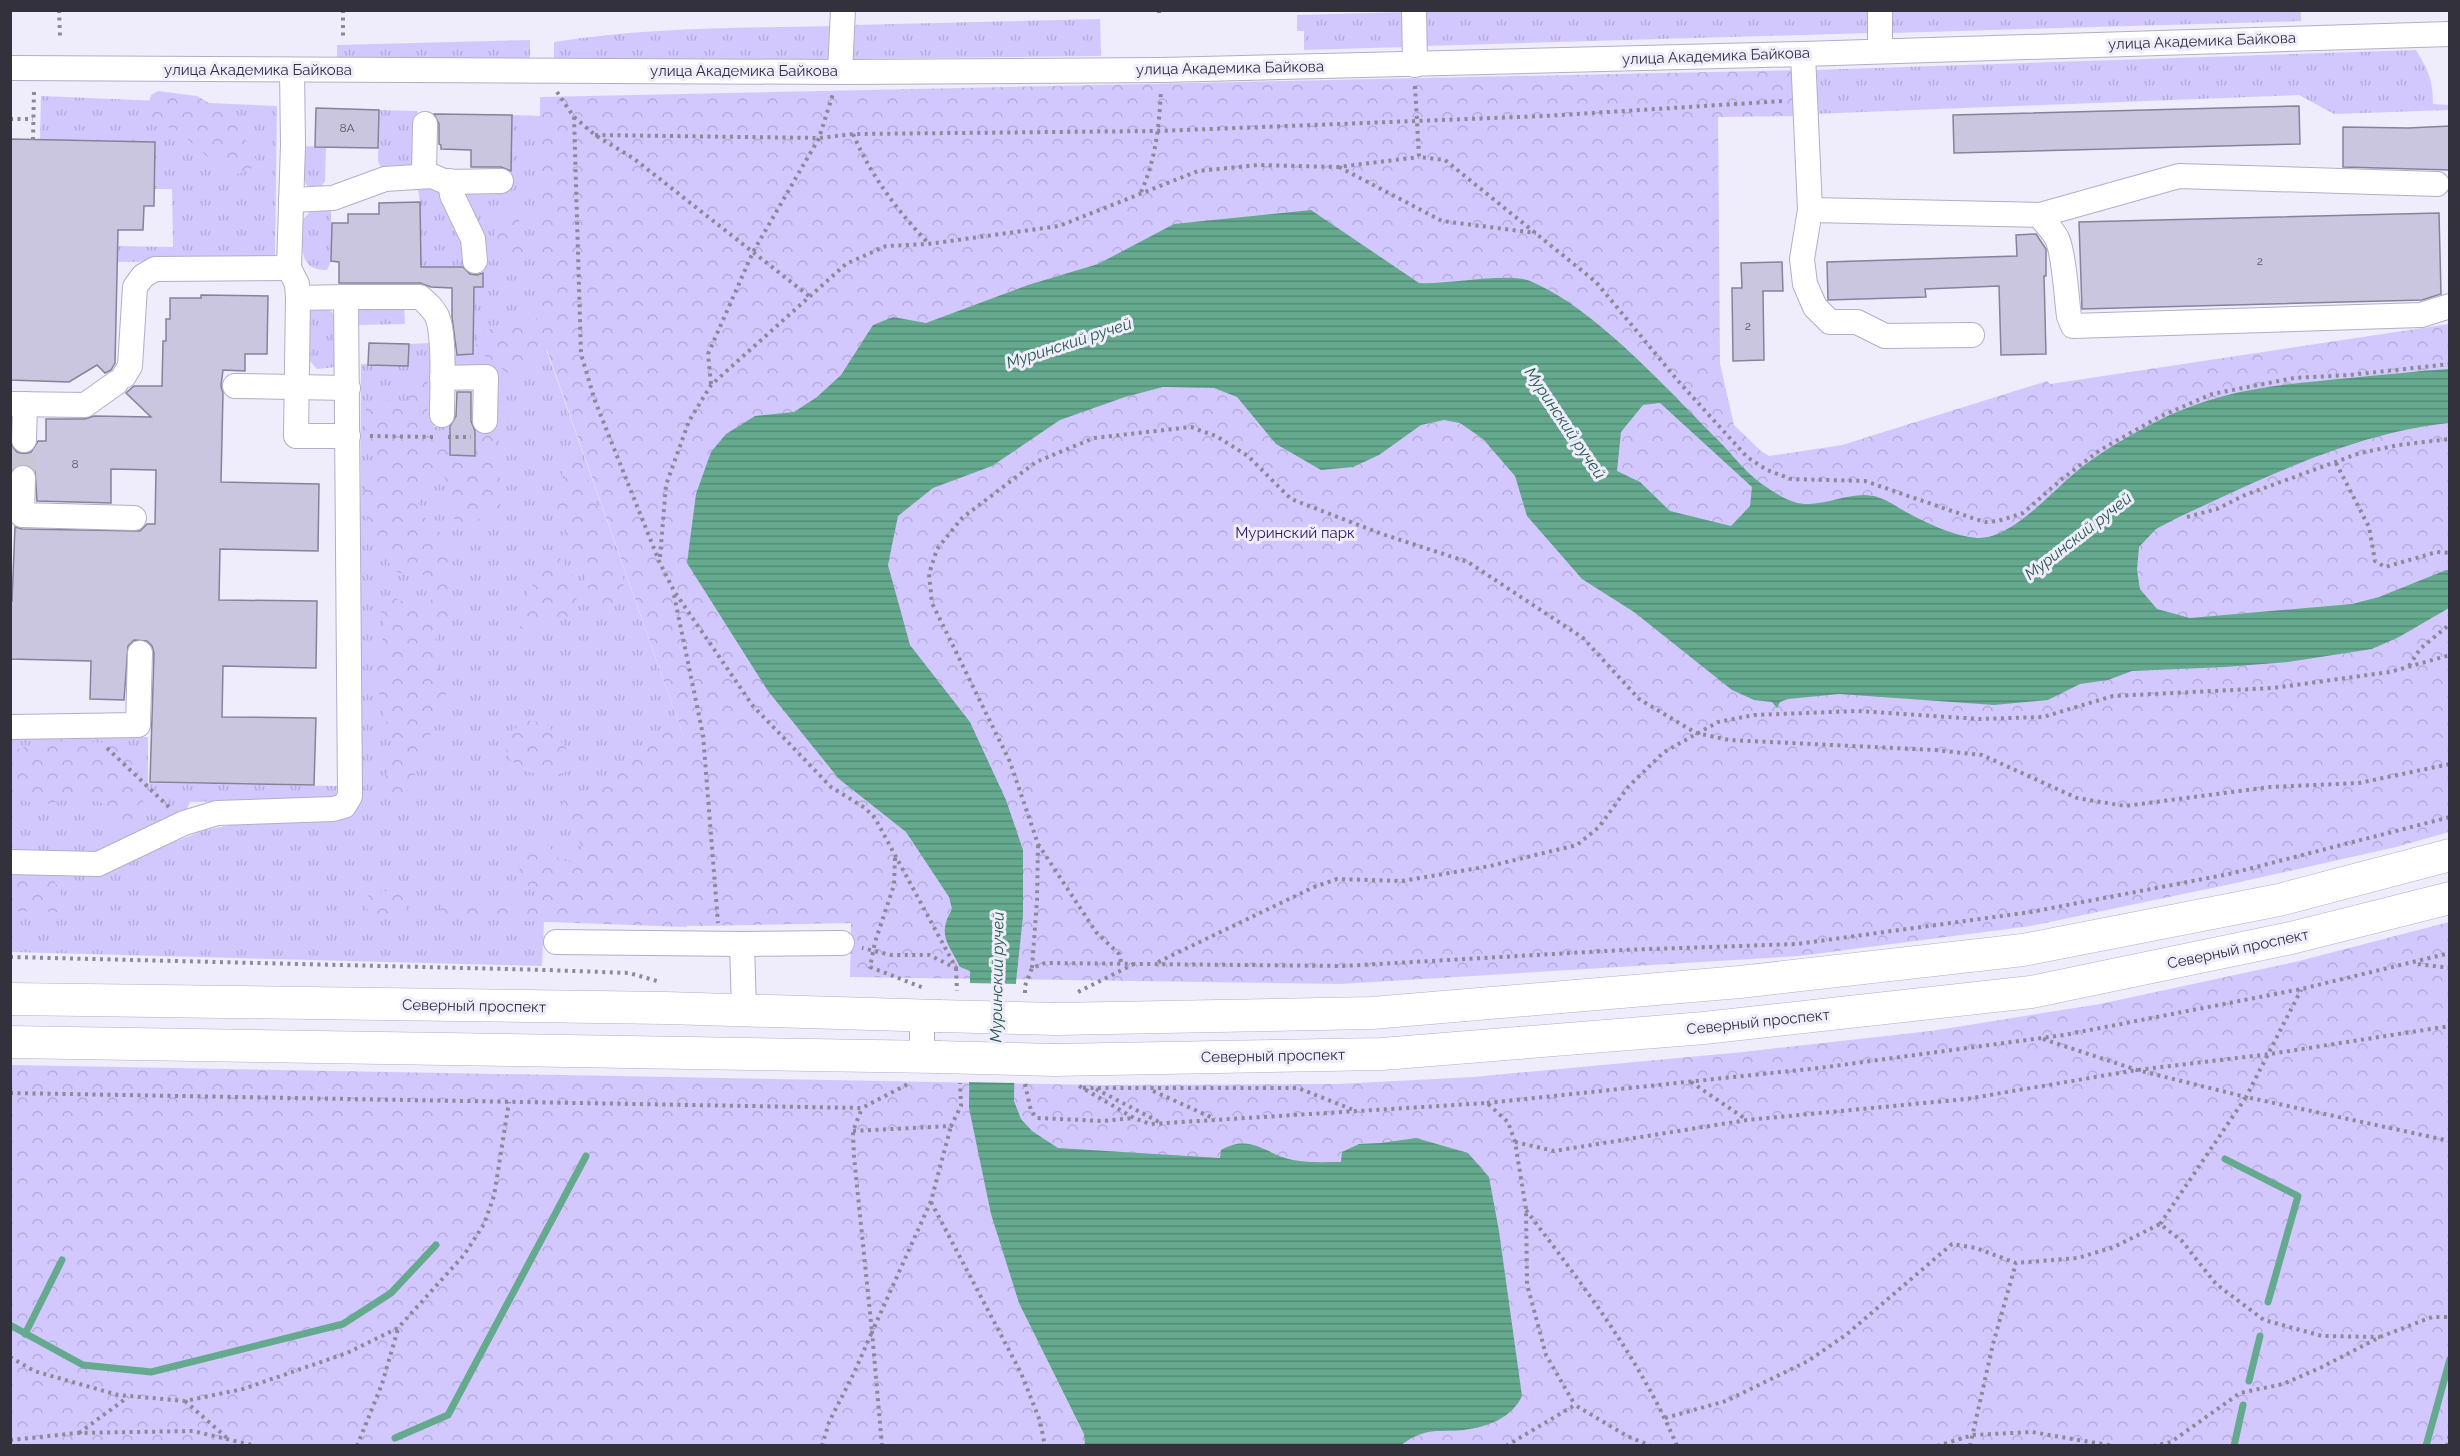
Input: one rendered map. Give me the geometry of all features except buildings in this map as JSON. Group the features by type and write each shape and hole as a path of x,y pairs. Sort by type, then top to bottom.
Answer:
{"main road":[{"name":"Северный проспект","path":"10,999 744,1009 928,1007 1056,1019 1372,1012 1740,982 2023,950 2279,900 2450,855"},
{"name":"Северный проспект","path":"924,1065 1055,1060 1383,1054 1704,1028 2031,992 2291,938 2450,898"},
{"path":"10,1042 924,1065"}],"street":[{"path":"840,72 843,10"},
{"path":"1414,10 1415,64"},
{"path":"1880,10 1880,51"},
{"name":"улица Академика Байкова","path":"10,68 840,72 1162,70 1803,54 2450,34"},
{"path":"1803,54 1810,210 1802,259 1805,284 1815,307 1830,322 1857,322 1885,336 1972,335"},
{"path":"292,70 293,146 289,268 297,284 298,298 296,436 348,436"},
{"path":"424,176 425,124"},
{"path":"291,200 333,198 385,179 432,176 450,181 501,182"},
{"path":"1810,210 2040,215 2179,176 2438,184"},
{"path":"450,181 452,195 473,239 475,261"},
{"path":"2040,215 2044,224 2052,229 2059,243 2069,316 2073,326 2421,315 2450,306"},
{"path":"24,440 18,404 85,405 120,380 130,366 135,287 143,276 154,269 289,268"},
{"path":"10,862 98,864 184,822 226,813 344,807 350,796 346,297"},
{"path":"298,298 420,297 430,306 438,319 442,416"},
{"path":"442,378 486,378 479,429"},
{"path":"235,386 348,388"},
{"path":"23,478 22,515 134,518"},
{"path":"10,727 138,725 140,652"},
{"path":"556,942 842,943"},
{"path":"731,944 744,1009"},
{"path":"924,1065 928,1007"}],"path":[{"path":"59,10 60,36"},
{"path":"343,10 343,39"},
{"path":"1415,64 1419,157"},
{"path":"1141,192 1151,170 1159,131 1162,70"},
{"path":"544,71 574,117 595,135 633,158 809,296"},
{"path":"711,385 708,354 753,252 819,138 840,72"},
{"path":"33,140 34,91"},
{"path":"595,135 819,138 853,134 1159,131 1544,116 1805,100"},
{"path":"574,117 581,354 595,401 659,561 674,591 753,706 831,787 875,818 956,968 929,955 891,955 873,951"},
{"path":"10,119 33,119"},
{"path":"853,134 862,155 898,211 928,244"},
{"path":"659,561 666,485 689,421 711,385 846,264 886,246 928,244 1059,226 1198,171 1257,165 1338,167 1419,157 1445,160 1596,282 1679,382 1747,457 1767,470 1791,479 1865,481 1986,522 2023,513 2100,450 2158,417 2212,394 2294,378 2350,375 2450,364"},
{"path":"1338,167 1442,221 1537,233"},
{"path":"1121,962 1119,954 1096,932 1038,844 1010,762 932,603 929,574 937,549 962,518 1036,462 1094,438 1191,428 1215,436 1248,456 1291,499 1382,534 1468,562 1583,638 1639,699 1696,733 1729,740 1982,754 2077,798 2125,806 2270,787 2359,783 2447,764 2450,758"},
{"path":"348,436 479,429"},
{"path":"2187,517 2217,509 2245,495 2360,453 2399,445 2450,439"},
{"path":"2336,463 2368,527 2375,561 2385,567 2437,552 2450,553"},
{"path":"674,591 703,735 731,944"},
{"path":"2409,666 2420,649 2450,624"},
{"path":"1157,963 1314,886 1337,879 1402,881 1490,866 1577,845 1599,827 1628,787 1664,752 1718,722 1754,715 1857,711 1980,719 2043,717 2113,696 2273,688 2390,672 2450,655"},
{"path":"84,726 184,822"},
{"path":"1079,992 1136,962 1343,966 1623,950 1797,944 2031,912 2229,874 2450,817"},
{"path":"1032,968 1038,844"},
{"path":"895,857 894,885 870,967 928,1007"},
{"path":"1091,1094 1141,1121 1161,1124 1487,1103 1691,1082 1819,1068 2040,1038 2301,989 2450,953"},
{"path":"10,957 548,970"},
{"path":"2414,963 2450,969"},
{"path":"1665,1419 1726,1401 1808,1361 1847,1334 1952,1244 1976,1248 2016,1263 2078,1258 2114,1247 2160,1224 2246,1097 2270,1054 2301,989"},
{"path":"1515,1142 1554,1151 1747,1120 1966,1099 2137,1070 2270,1054 2450,1026"},
{"path":"2040,1038 2137,1070 2246,1097 2450,1140"},
{"path":"882,1446 853,1131 862,1108 924,1065"},
{"path":"1691,1082 1747,1120"},
{"path":"1082,1088 1298,1088 1357,1111"},
{"path":"1095,1089 1161,1124"},
{"path":"1150,1089 1217,1120"},
{"path":"10,1093 862,1108"},
{"path":"10,1357 34,1371 118,1395 185,1401 243,1389 347,1353 398,1328 464,1255 484,1224 494,1196 509,1102"},
{"path":"1487,1103 1508,1122 1515,1142 1526,1209 1527,1284 1546,1355 1575,1405 1627,1436 1651,1446"},
{"path":"822,1446 829,1422 931,1201 951,1126"},
{"path":"931,1201 1022,1373 1040,1421 1045,1446"},
{"path":"1526,1209 1598,1306 1665,1419 1677,1446"},
{"path":"2160,1224 2182,1241 2216,1284 2264,1320 2322,1336 2380,1337"},
{"path":"1970,1446 1993,1344 2016,1263"},
{"path":"2153,1446 2171,1442 2240,1393 2283,1384 2380,1337 2432,1317 2450,1317"},
{"path":"357,1446 382,1384 398,1328"},
{"path":"78,1433 129,1396"},
{"path":"185,1401 229,1439"},
{"path":"1506,1446 1575,1405"},
{"path":"10,1440 78,1433 192,1431 256,1446"},
{"path":"1936,1446 1973,1435 2032,1432 2114,1446"},
{"path":"2447,1446 2450,1435"}],"green space":[{"path":"1462,10 1869,11 1869,33 1425,46 1424,12"},
{"path":"2301,10 2301,21 1891,33 1890,11"},
{"path":"1405,12 1406,47 1304,50 1304,31 1297,31 1297,15"},
{"path":"1100,19 1101,56 853,59 853,25"},
{"path":"834,26 834,59 554,60 554,42 589,37 694,29"},
{"path":"530,40 530,61 337,59 337,45"},
{"path":"2416,50 2429,76 2433,104 2450,105 2449,110 2334,114 2299,95 1813,114 1814,70"},
{"name":"Муринский парк","path":"1799,70 1802,116 1718,117 1720,364 1734,425 1769,456 1842,445 2047,381 2050,384 2449,324 2449,832 2396,847 2031,926 1799,956 1340,984 850,977 851,923 699,926 697,914 686,927 444,918 440,908 447,900 537,907 542,899 521,879 518,858 547,844 560,860 570,862 582,847 562,810 563,799 611,782 655,736 674,730 683,735 547,350 530,367 510,375 475,349 480,334 508,321 537,318 540,325 540,97"},
{"path":"158,91 197,96 226,113 243,130 249,151 257,160 251,169 237,174 212,161 183,135 149,117 151,95"},
{"path":"41,96 277,106 275,260 117,262 118,246 173,247 172,189 154,189 40,140"},
{"path":"379,110 417,111 416,158 412,166 382,170 378,161"},
{"path":"512,115 540,116 540,332 685,741 699,926 544,921 542,966 11,952 11,870 94,873 205,830 257,820 330,821 350,817 359,803 361,364 408,366 409,344 430,343 434,427 493,426 492,368 453,366 452,355 473,354 474,287 483,287 483,268 415,267 420,202 417,183 510,188"},
{"path":"303,146 326,147 325,181 321,187 313,188 306,185"},
{"path":"331,210 331,261 327,270 317,269 310,266 303,253 303,219 311,211"},
{"path":"516,212 527,244 522,258 507,261 494,242 495,214"},
{"path":"404,306 405,324 359,325 359,307"},
{"path":"317,307 326,308 337,320 339,339 337,367 317,369 307,358 310,310"},
{"path":"428,377 427,409 432,431 455,430 490,423 495,432 502,499 499,509 469,524 457,522 450,514 444,472 415,483 420,513 450,542 448,617 432,646 446,694 410,788 391,801 385,780 393,749 374,674 385,629 380,608 396,598 425,613 434,594 423,574 398,573 377,549 361,498 378,460 364,420 366,409 383,399 408,404 411,378"},
{"path":"577,449 623,576 624,593 609,606 601,607 592,596 585,583 589,569 587,561 568,549 564,541 566,530 564,526 560,519 544,505 549,498 562,490 561,458"},
{"path":"539,550 553,550 573,575 578,610 573,617 527,631 520,628 528,590 544,572 537,558"},
{"path":"525,720 546,723 566,748 569,768 561,776 529,772 510,759 506,752 512,731"},
{"path":"11,734 148,737 148,783 337,786 336,799 190,802 185,813 103,853 11,852"},
{"path":"46,741 125,743 143,794 144,824 132,835 121,837 102,803 83,795 44,805 11,798 11,751"},
{"path":"11,873 49,874 61,891 58,912 11,911"},
{"path":"393,891 404,894 407,909 398,914 377,917 368,911 365,900 371,892"},
{"path":"2449,922 2449,1445 11,1446 11,1065 1101,1085 1338,1084 1473,1077 1743,1052 1931,1031 2100,1004 2299,961"}],"water":[{"name":"Муринский ручей","path":"1311,210 1419,283 1492,278 1530,281 1555,293 1605,330 1653,374 1748,472 1780,496 1794,502 1815,504 1869,495 1887,501 1940,528 1959,535 1977,538 2005,531 2019,522 2082,467 2116,444 2152,424 2201,403 2273,386 2449,369 2449,423 2379,436 2344,447 2276,473 2177,518 2156,529 2139,547 2137,570 2140,589 2157,609 2190,618 2352,604 2379,597 2446,570 2449,570 2449,608 2399,637 2372,649 2288,662 2132,671 2108,680 2080,684 2048,700 1994,705 1839,694 1788,699 1780,702 1777,708 1772,702 1754,700 1732,690 1634,612 1582,579 1527,516 1515,476 1483,439 1460,423 1444,420 1421,425 1379,455 1353,467 1321,470 1276,444 1237,397 1214,388 1163,387 1125,397 1060,420 992,466 933,488 898,516 888,565 910,645 970,722 1006,800 1023,850 1023,916 1016,982 1014,1101 1021,1119 1032,1131 1058,1148 1220,1158 1221,1150 1232,1145 1250,1144 1293,1160 1341,1162 1342,1152 1359,1144 1416,1138 1468,1153 1489,1177 1499,1231 1522,1396 1512,1410 1498,1420 1473,1429 1426,1432 1401,1445 1085,1445 1084,1434 1019,1303 991,1214 969,1108 970,971 960,967 946,939 945,926 952,909 949,897 906,832 839,779 768,691 687,563 696,494 711,452 726,434 755,416 794,412 817,397 841,375 873,325 893,317 926,323 1028,285 1098,264 1174,224","holes":["1660,403 1752,487 1750,506 1731,526 1670,511 1640,482 1617,471 1621,432 1643,405"]}],"pier":[{"path":"967,983 1019,984 1017,1083 966,1082"}],"waterway":[{"path":"395,1438 448,1415 586,1156"},
{"path":"2225,1159 2298,1196 2268,1302"},
{"path":"10,1325 83,1365 151,1372 343,1324 391,1293 436,1245"},
{"path":"25,1334 62,1260"},
{"path":"2249,1381 2260,1336"},
{"path":"2426,1446 2450,1359"},
{"path":"2234,1446 2243,1405"}],"tunnel":[{"path":"23,478 24,440"}]}
